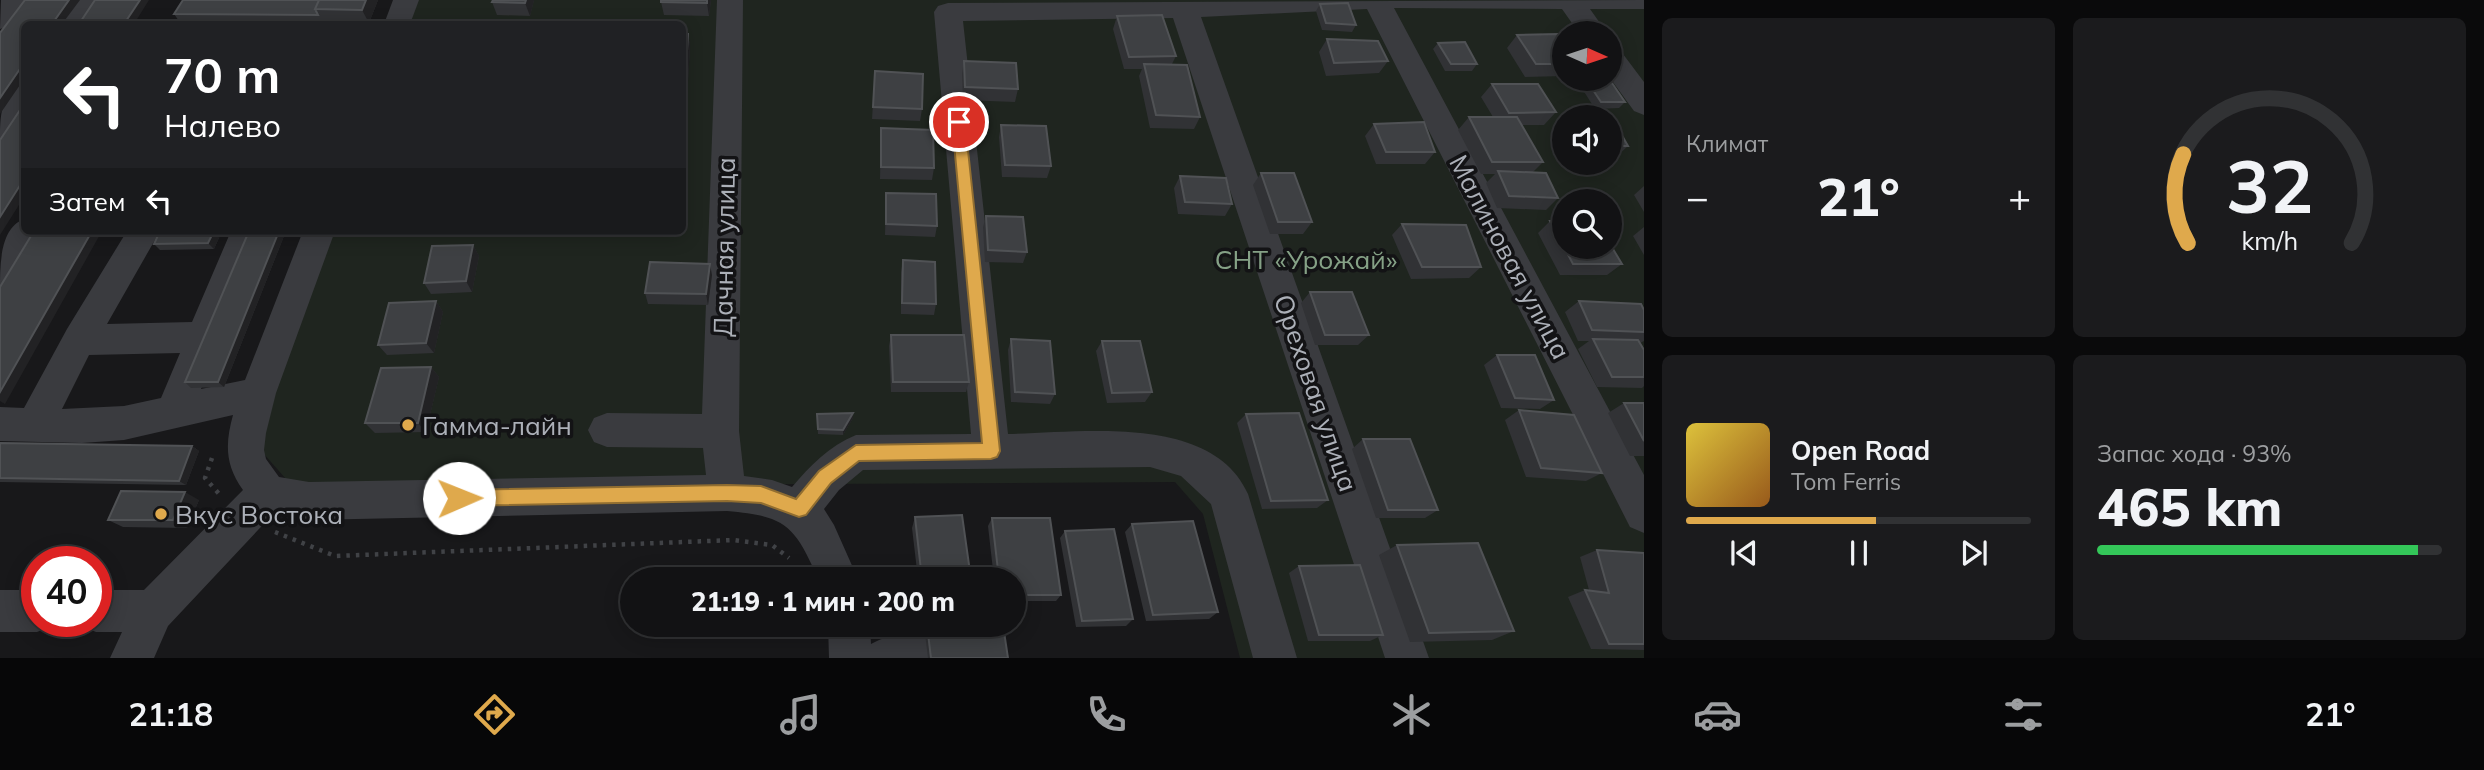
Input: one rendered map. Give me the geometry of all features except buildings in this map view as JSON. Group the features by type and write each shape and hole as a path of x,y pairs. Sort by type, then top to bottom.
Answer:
{"street":[{"path":"0,20 15,0"},
{"path":"74,21 89,0"},
{"path":"398,21 406,0"},
{"name":"Дачная улица","path":"727,493 720,430 730,0"},
{"path":"991,451 948,12 1184,9 1374,0"},
{"name":"Малиновая улица","path":"1374,0 1644,514"},
{"path":"1397,0 1644,0"},
{"path":"1570,1 1584,21"},
{"name":"Ореховая улица","path":"1184,9 1407,658"},
{"path":"1622,74 1644,104"},
{"path":"0,130 21,98"},
{"path":"0,275 25,235"},
{"path":"17,424 79,340 142,235"},
{"path":"173,413 245,235"},
{"path":"254,505 245,450 251,413 317,235"},
{"path":"79,340 204,337"},
{"path":"17,424 103,425 173,413 258,393"},
{"path":"607,430 720,430"},
{"path":"806,537 825,477 856,453 1150,450 1192,461 1228,494 1275,658"},
{"path":"132,658 153,611 254,505 309,501 727,493 761,495 806,537 829,567"},
{"path":"0,611 21,611"},
{"path":"112,611 153,611"},
{"path":"850,637 851,658"}],"path":[{"path":"254,505 335,556 733,540 772,545 806,537"}],"green space":[{"name":"СНТ «Урожай»","path":"414,0 1644,0 1644,658 1240,658 1203,514 1175,482 293,487 256,445 331,235 686,235 686,21 406,21"}],"place":[{"name":"Гамма-лайн","path":"408,425"},
{"name":"Вкус Востока","path":"161,514"}],"route":[{"path":"459,498 727,493 761,495 799,509 825,477 856,453 991,451 959,122"}]}
